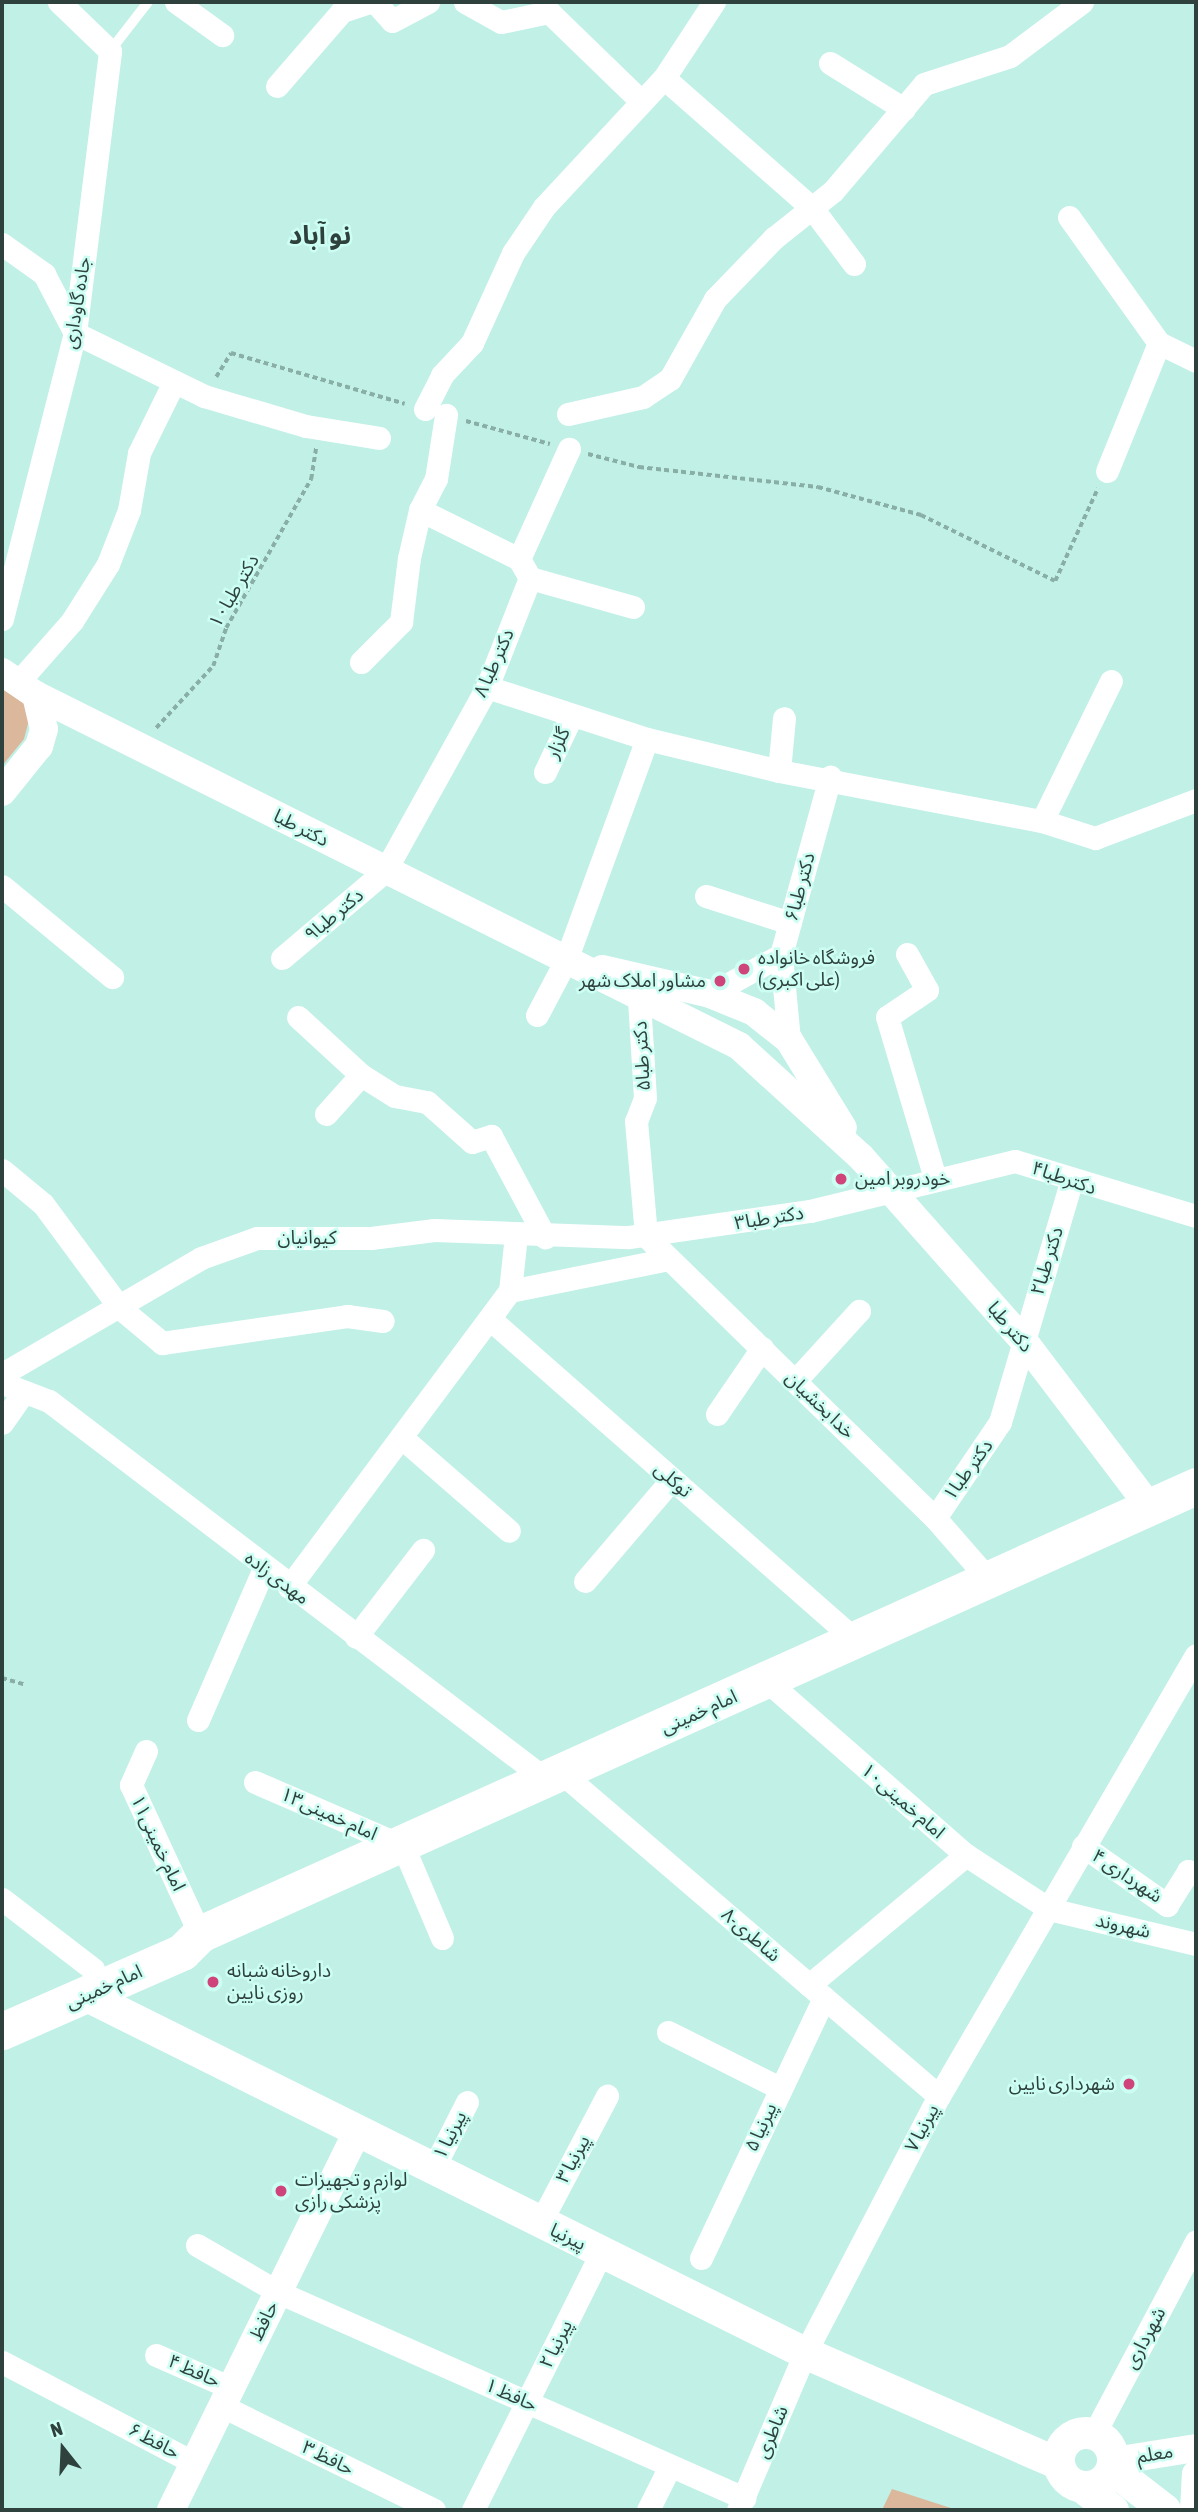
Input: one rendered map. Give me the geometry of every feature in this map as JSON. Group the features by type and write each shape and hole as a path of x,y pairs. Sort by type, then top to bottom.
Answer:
{"main road":[{"name":"امام خمینی","path":"2,2010 183,1952 200,1934 403,1846 1196,1486"},
{"name":"امام خمینی","path":"2,2031 89,1982"},
{"name":"پیرنیا","path":"89,1982 357,2132 540,2223 805,2353 1059,2463"},
{"path":"1113,2510 1082,2487 1066,2479 1059,2463 1068,2439 1094,2434 1108,2444 1113,2465 1165,2510"},
{"path":"1082,2487 1100,2483 1113,2465"}],"street":[{"path":"59,2 110,51"},
{"path":"176,2 222,35"},
{"path":"277,86 342,10 372,2 392,21 428,2"},
{"path":"465,2 500,22 549,12 642,102"},
{"path":"361,662 401,622 419,510 436,479 436,412 442,375 472,343 513,253 544,206 663,78 714,2"},
{"path":"568,414 643,397 670,379 715,299 812,208 924,84 1010,56 1082,2"},
{"name":"جاده گاوداری","path":"2,611 75,333 110,51"},
{"path":"830,63 904,109"},
{"path":"663,78 812,208 854,264"},
{"path":"1069,217 1160,343 1196,361"},
{"path":"2,244 44,274 75,333 204,396 320,428 379,438"},
{"path":"1107,471 1160,343"},
{"path":"2,792 39,746 44,729 19,682 72,621 108,564 129,510 139,453 174,382"},
{"name":"دکتر طبا ۸","path":"385,871 487,687 524,568 569,449"},
{"path":"419,510 524,568 633,607"},
{"path":"1042,821 1111,681"},
{"name":"دکتر طبا","path":"19,682 136,745 566,960 639,1000 739,1046 861,1157 1023,1340 1149,1506"},
{"path":"487,687 647,739 779,771 830,777 1042,821 1095,838 1196,800"},
{"name":"گلزار","path":"545,772 572,715"},
{"path":"779,771 785,718"},
{"path":"537,1015 566,960 647,739"},
{"name":"دکتر طبا۶","path":"789,1040 781,955 830,777"},
{"name":"دکتر طبا۹","path":"282,958 385,871"},
{"path":"2,886 112,977"},
{"path":"706,896 790,923"},
{"path":"906,954 927,990 887,1017 935,1178"},
{"path":"710,994 781,955"},
{"name":"دکتر طبا","path":"566,960 710,994 754,1013 789,1040 861,1157"},
{"name":"دکتر طبا۵","path":"639,1000 645,1098 637,1133 646,1236"},
{"path":"739,1046 754,1013"},
{"path":"298,1017 361,1075 395,1096 426,1102 472,1142 491,1136 545,1237"},
{"path":"326,1114 361,1075"},
{"name":"دکترطبا۴","path":"889,1189 1016,1161 1071,1182 1196,1216"},
{"path":"2,1170 43,1204 120,1308 162,1343 347,1315 383,1321"},
{"name":"دکتر طبا۲","path":"1023,1340 1071,1182"},
{"name":"دکتر طبا۳","path":"646,1236 810,1211 889,1189"},
{"name":"کیوانیان","path":"2,1374 120,1308 201,1258 257,1238 371,1238 434,1230 545,1237 646,1236"},
{"path":"289,1587 510,1291 516,1236"},
{"name":"خدا بخشیان","path":"646,1236 935,1518 989,1580"},
{"path":"510,1291 670,1259"},
{"path":"794,1381 859,1311"},
{"name":"توکلی","path":"490,1319 856,1640"},
{"name":"دکتر طبا۱","path":"935,1518 1000,1422 1023,1340"},
{"path":"717,1415 762,1348"},
{"name":"مهدی زاده","path":"2,1383 50,1402 356,1637 555,1777"},
{"path":"2,1423 24,1392"},
{"path":"401,1437 509,1531"},
{"path":"585,1581 672,1479"},
{"path":"356,1637 423,1550"},
{"path":"198,1720 264,1568"},
{"name":"پیرنیا ۷","path":"805,2353 939,2096 1196,1655"},
{"name":"امام خمینی۱۰","path":"767,1681 966,1855 1049,1909"},
{"name":"امام خمینی۱۱","path":"146,1751 131,1786 200,1934"},
{"name":"۸-شاطری","path":"555,1777 816,1991 939,2096"},
{"name":"امام خمینی۱۳","path":"255,1782 403,1846"},
{"path":"403,1846 442,1938"},
{"name":"شهرداری ۴","path":"1083,1846 1167,1905 1188,1871 1196,1874"},
{"path":"816,1991 966,1855"},
{"path":"2,1899 89,1982"},
{"name":"شهروند","path":"1049,1909 1196,1944"},
{"name":"پیرنیا ۵","path":"701,2258 780,2088 816,1991"},
{"path":"668,2032 780,2088"},
{"name":"پیرنیا ۳","path":"540,2223 607,2096"},
{"name":"پیرنیا ۱","path":"433,2169 467,2102"},
{"name":"حافظ","path":"170,2510 357,2132"},
{"name":"شهرداری","path":"1094,2434 1196,2241"},
{"name":"حافظ ۱","path":"197,2245 278,2292 670,2466 741,2504"},
{"name":"پیرنیا ۲","path":"473,2510 601,2253"},
{"name":"شاطری","path":"741,2504 805,2353"},
{"name":"حافظ ۴","path":"156,2355 226,2397"},
{"name":"حافظ ۶","path":"2,2362 194,2463"},
{"name":"حافظ ۳","path":"226,2397 434,2510"},
{"name":"معلم","path":"1113,2465 1196,2448"},
{"path":"648,2510 670,2466"},
{"path":"1194,2510 1196,2474"}],"lane":[{"path":"110,51 148,2"}],"path":[{"path":"204,396 231,353 639,467 818,487 920,515 1055,580 1107,471"},
{"name":"دکتر طبا۱۰","path":"136,745 213,666 226,628 311,479 320,428"},
{"path":"2,1678 26,1685"}],"shaded area":[{"path":"2,688 26,705 30,716 24,739 2,766"},
{"path":"892,2489 957,2510 882,2510"}],"place":[{"name":"فروشگاه خانواده (علی اکبری)","path":"744,969"},
{"name":"مشاور املاک شهر","path":"720,981"},
{"name":"خودروبر امین","path":"841,1179"},
{"name":"داروخانه شبانه روزی نایین","path":"213,1982"},
{"name":"شهرداری نایین","path":"1129,2084"},
{"name":"لوازم و تجهیزات پزشکی رازی","path":"281,2191"}],"district":[{"name":"نو آباد","path":"320,236"}]}
